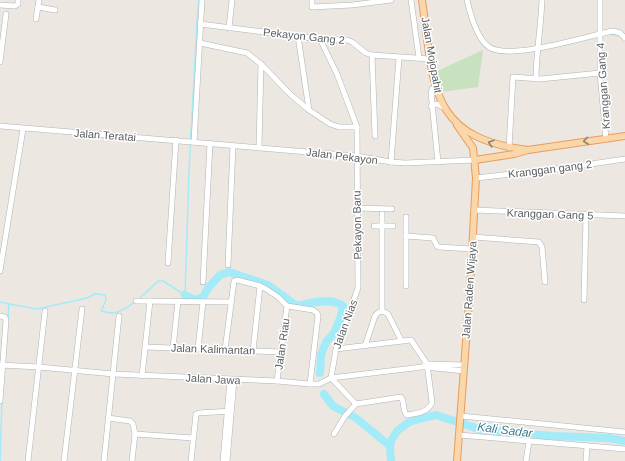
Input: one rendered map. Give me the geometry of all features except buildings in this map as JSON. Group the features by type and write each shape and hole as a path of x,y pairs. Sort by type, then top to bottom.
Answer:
{"main road":[{"name":"Jalan Mojopahit","path":"422,0 430,59 436,87 443,107 450,117 457,125 476,137 509,148 528,150"},
{"name":"Jalan Raden Wijaya","path":"457,125 473,148 476,178 458,461"},
{"name":"Jalan Mojopahit","path":"475,160 514,154 528,150 625,136"}],"street":[{"path":"0,5 16,6 18,4 18,0"},
{"path":"36,19 39,0"},
{"path":"191,142 200,43 202,0"},
{"path":"229,28 232,0"},
{"path":"312,0 312,7 331,7 391,0"},
{"path":"411,0 419,58"},
{"path":"467,0 475,26 489,47 506,51 537,50 615,31 620,33 625,38"},
{"path":"536,79 542,0"},
{"name":"Kranggan Gang 4","path":"600,0 600,73 606,138"},
{"path":"38,7 55,10"},
{"path":"0,62 6,14"},
{"name":"Pekayon Gang 2","path":"200,24 320,39 350,41 366,53 372,55 398,58 430,59"},
{"path":"298,36 308,110"},
{"path":"200,43 247,53 261,64 308,110 332,126 357,127 337,74 320,39"},
{"path":"372,55 375,136"},
{"path":"391,162 398,58"},
{"path":"259,147 261,64"},
{"path":"509,148 513,77 536,79 600,73"},
{"path":"436,87 432,89 431,106 438,162"},
{"path":"431,106 437,104 443,107"},
{"name":"Jalan Teratai","path":"0,126 22,129 210,143"},
{"name":"Pekayon Baru","path":"356,294 358,282 357,127"},
{"path":"0,271 2,246 22,129"},
{"path":"168,263 176,140"},
{"path":"203,282 210,143"},
{"name":"Jalan Pekayon","path":"210,143 356,156 391,162 412,163 475,160"},
{"path":"228,265 233,146"},
{"name":"Kranggan gang 2","path":"476,178 564,168 625,159"},
{"path":"357,208 392,209"},
{"name":"Kranggan Gang 5","path":"474,210 586,216 625,216"},
{"path":"382,214 382,311"},
{"path":"584,300 586,216"},
{"path":"406,217 406,286"},
{"path":"374,226 393,226"},
{"path":"406,236 433,238 439,247 472,249"},
{"path":"473,237 539,242 542,247 545,282"},
{"path":"225,350 235,281 237,280 260,286 275,294 287,306 313,310 317,313 318,316 310,384"},
{"path":"252,351 260,286"},
{"name":"Jalan Nias","path":"328,379 336,349 356,294"},
{"path":"136,301 231,302"},
{"path":"142,376 150,301"},
{"path":"173,348 178,301"},
{"path":"198,349 203,302"},
{"name":"Jalan Riau","path":"277,381 287,306"},
{"path":"64,461 82,309"},
{"path":"28,461 45,311"},
{"path":"382,311 388,314 400,340"},
{"path":"365,346 375,316 378,312 382,311"},
{"path":"0,316 5,317 6,320 0,401"},
{"path":"104,461 119,316"},
{"path":"334,434 344,416 356,404 400,397 403,399 404,413 406,415 430,408 432,402 426,366 412,340 408,339 336,349"},
{"name":"Jalan Kalimantan","path":"145,347 281,352"},
{"name":"Jalan Jawa","path":"3,365 142,376 277,381 310,384 319,384 328,379 426,366 464,368"},
{"path":"328,379 356,404"},
{"path":"223,461 232,380"},
{"path":"191,461 195,416 197,413 229,411"},
{"path":"227,461 229,411"},
{"path":"108,418 130,421 134,426 135,434 132,461"},
{"path":"461,418 625,432"},
{"path":"135,434 193,438"},
{"path":"459,435 625,449"},
{"path":"526,461 529,442"},
{"path":"586,461 587,446"}],"green space":[{"path":"483,50 478,87 441,92 437,71"}],"waterway":[{"path":"197,23 199,0"},
{"path":"185,295 189,171 197,23 199,24"},
{"path":"608,34 620,36"},
{"path":"185,295 195,300 203,297 208,288 220,275 229,272 268,285 297,306 327,301 339,303 343,306 341,316 334,333 326,342 321,355 320,373"},
{"path":"8,319 9,304 37,309 87,298 95,294 105,295 106,300 101,311 114,313 125,308 144,295 158,281 163,281 185,295"},
{"path":"0,302 9,304"},
{"path":"324,394 333,406 356,418 390,446"},
{"path":"0,461 2,401"},
{"name":"Kali Sadar","path":"391,461 390,446 397,431 409,422 436,415 482,430 553,436 609,438 625,441"}]}
